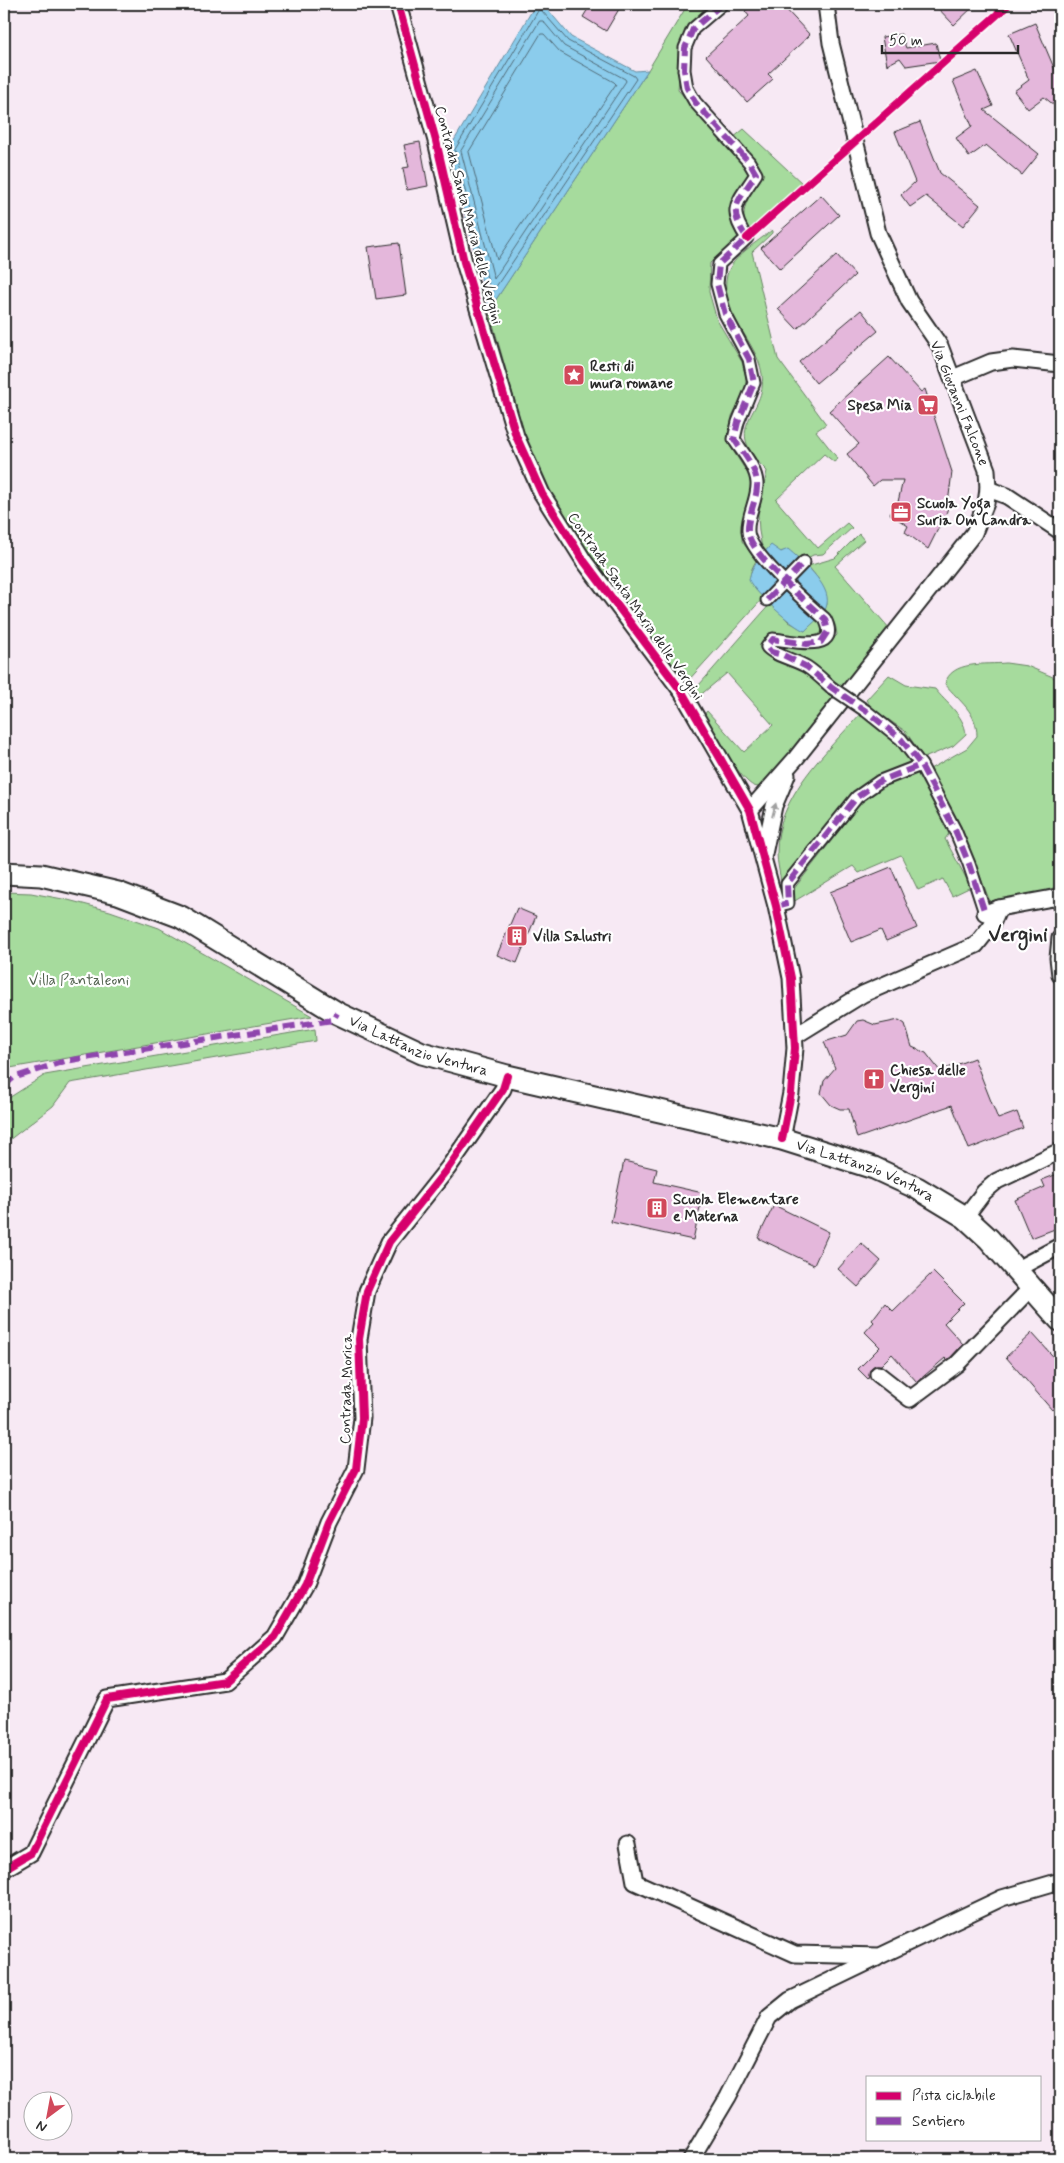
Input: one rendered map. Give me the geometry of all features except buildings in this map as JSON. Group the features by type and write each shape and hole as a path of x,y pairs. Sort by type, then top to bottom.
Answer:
{"main road":[{"name":"Via Lattanzio Ventura","path":"4,873 41,875 118,894 181,917 337,1013 422,1053 507,1076 782,1139 874,1168 917,1188 965,1217 989,1239 1060,1320"}],"street":[{"name":"Contrada Santa Maria delle Vergini","path":"398,4 436,141 464,262 516,436 542,494 584,561 682,692 750,810 776,906 791,978 795,1036 791,1093 782,1139"},
{"path":"722,4 693,29 685,48 684,70 687,88 695,102 749,162 756,174 734,211 737,223 747,238 720,264 717,284 725,314 749,359 754,383 738,422 734,439 753,468 758,483 747,532 750,543 760,557 825,619 828,631 821,642 807,644 773,639 767,647 771,652 783,655 807,667 832,688 902,739 921,765 992,910 992,926 976,945 862,994 795,1036"},
{"name":"Via Giovanni Falcone","path":"750,810 796,758 974,533 986,503 988,489 987,470 940,346 909,301 878,233 831,43 826,4"},
{"path":"953,378 991,362 1013,359 1060,364"},
{"path":"988,489 1007,496 1060,531"},
{"path":"767,600 804,562"},
{"name":"Via Giovanni Falcone","path":"763,858 774,806 796,758"},
{"path":"776,906 788,903 787,884 857,796 880,781 921,765"},
{"path":"992,910 1058,897 1060,904"},
{"path":"1060,938 1058,958 1060,975"},
{"name":"Contrada Morica","path":"4,1869 30,1853 107,1698 225,1681 275,1637 305,1585 329,1522 356,1469 362,1418 359,1339 367,1291 389,1242 448,1168 503,1089 507,1076"},
{"path":"965,1217 984,1192 997,1181 1060,1151"},
{"path":"1015,1270 1060,1246"},
{"path":"878,1374 910,1399 957,1364 1031,1288"},
{"path":"628,1844 635,1882 795,1954 880,1956"},
{"path":"691,2159 728,2097 769,2017 790,2000 1002,1898 1060,1881"}],"green space":[{"path":"688,4 707,4 682,40 678,90 747,165 753,177 732,210 738,240 710,263 709,292 717,320 742,362 746,377 745,391 732,416 730,446 750,477 751,487 742,523 742,541 756,561 750,577 752,585 764,597 686,683 570,528 547,488 529,452 489,310 648,70"},
{"path":"744,129 803,184 748,231 745,223 745,208 762,176 755,160 733,138"},
{"path":"772,230 772,233 752,252 778,359 826,424 816,431 838,459 834,462 824,454 776,500 818,548 847,523 852,528 823,554 813,555 802,561 785,551 763,554 758,514 767,471 753,455 746,442 745,431 762,388 762,374 759,362 733,314 728,302 726,289 727,275 734,262"},
{"path":"859,534 864,540 835,566 890,629 842,690 801,659 773,648 774,643 800,648 815,648 830,641 837,635 834,621 824,610 827,604 819,580 808,566 835,558"},
{"path":"771,603 789,622 805,631 816,619 825,626 824,632 814,640 770,635 762,644 763,650 768,655 783,660 803,671 836,698 762,787 759,787 748,782 742,775 704,715 707,711 744,752 773,725 727,673 698,697 692,693"},
{"path":"1006,663 1027,666 1060,680 1060,886 992,907 962,829 930,769 967,748 977,736 971,714 945,684 949,676 954,671 970,665"},
{"path":"889,675 906,685 935,689 958,715 965,727 966,734 953,746 924,758 905,731 873,709 866,700"},
{"path":"861,713 899,740 916,765 879,776 781,883 777,853 779,832 785,813 794,794 806,776"},
{"path":"919,772 951,831 945,839 971,887 952,896 943,879 918,890 901,855 859,873 853,866 793,902 793,890 860,804 883,784"},
{"name":"Villa Pantaleoni","path":"4,892 31,893 68,900 110,911 159,928 312,1016 4,1069"},
{"path":"315,1029 316,1041 70,1083 53,1106 4,1144 4,1101 45,1075"}],"water":[{"path":"536,4 543,4 571,37 635,71 648,70 489,310 449,149"},
{"path":"771,545 781,552 788,549 814,574 824,589 827,597 826,608 805,631 774,608 749,580 750,574 760,557"}],"marked path":[{"path":"722,4 693,29 685,48 684,70 687,88 695,102 749,162 756,174 740,199 736,212 737,219 747,238 719,264 717,284 725,314 749,359 754,383 738,422 734,439 751,465 757,483 748,531 758,552 780,577 825,619 828,631 821,642 807,644 773,639 767,647 771,652 783,655 807,667 832,688 866,711 901,739 921,765"},
{"path":"767,600 804,562"},
{"path":"776,906 788,903 787,884 857,797 880,781 921,765 955,830 969,864 985,913"},
{"path":"4,1086 13,1078 65,1061 333,1020 337,1013"}],"cycle path":[{"path":"398,4 436,141 464,262 516,436 542,494 584,561 682,692 750,810 776,906 791,978 795,1048 791,1093 782,1139"},
{"path":"747,238 1009,4"},
{"path":"4,1869 31,1853 107,1699 225,1681 275,1637 305,1585 329,1522 356,1469 362,1418 359,1339 367,1291 389,1242 448,1168 503,1089 507,1076"}],"place":[{"name":"Resti di mura romane","path":"574,375"},
{"name":"Spesa Mia","path":"928,405"},
{"name":"Scuola Yoga Suria Om Candra","path":"901,512"},
{"name":"Villa Salustri","path":"517,936"},
{"name":"Chiesa delle Vergini","path":"874,1079"},
{"name":"Scuola Elementare e Materna","path":"657,1208"}],"district":[{"name":"Vergini","path":"1018,934"}]}
